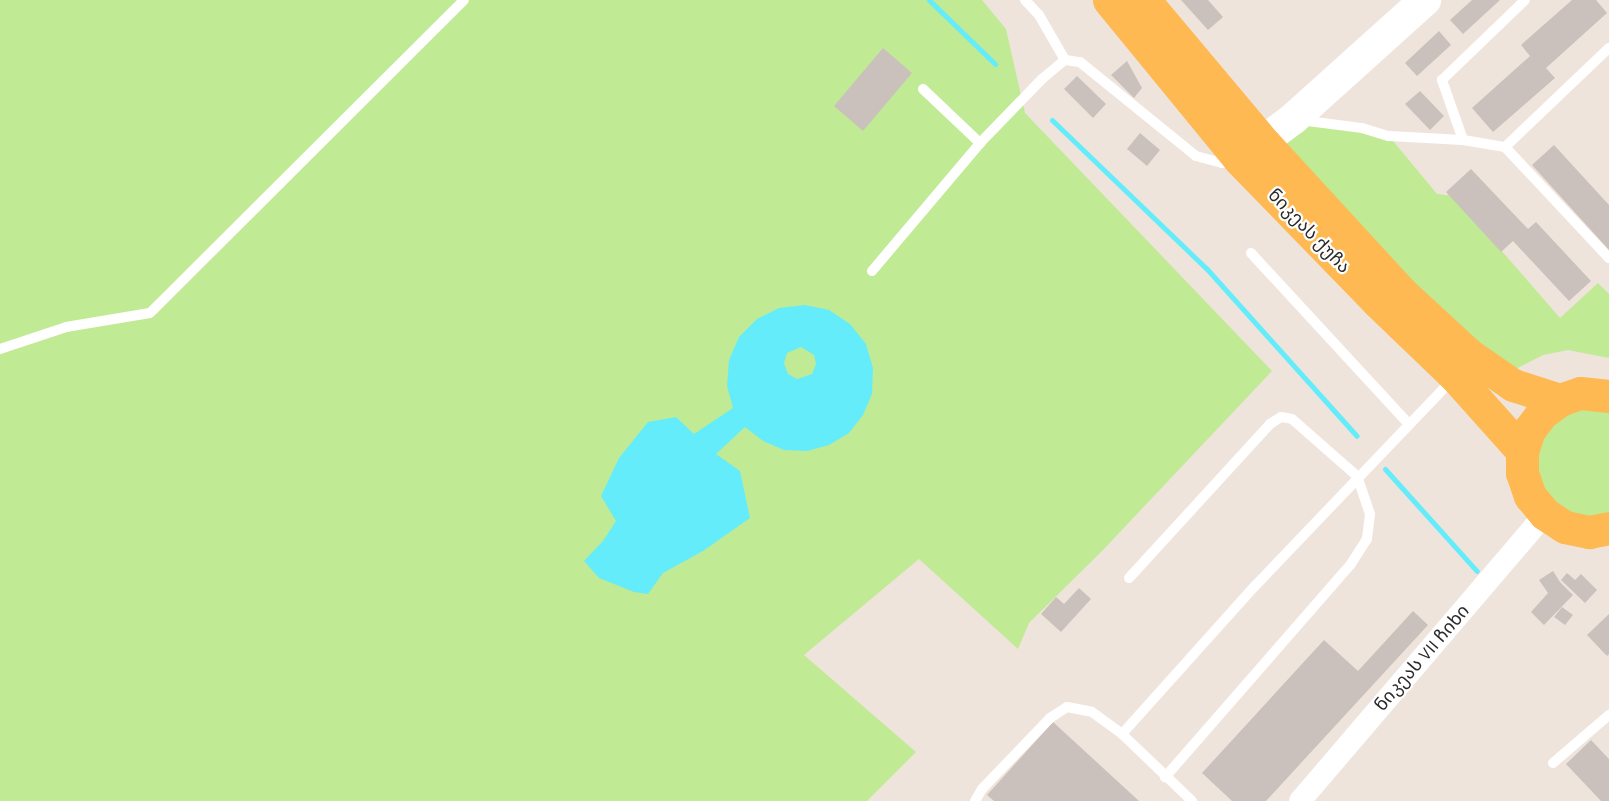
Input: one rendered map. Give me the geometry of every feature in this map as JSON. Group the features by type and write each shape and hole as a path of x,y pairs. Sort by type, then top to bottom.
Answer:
{"main road":[{"name":"ნიკეას ქუჩა","path":"1109,0 1252,151 1377,301 1455,376 1522,451"},
{"name":"ნიკეას ქუჩა","path":"1143,0 1252,151 1468,354 1513,385 1560,400"},
{"path":"1252,151 1293,119 1425,0"},
{"name":"ნიკეას ქუჩა","path":"1609,396 1580,393 1560,400 1542,413 1529,430 1522,451 1522,473 1530,496 1545,514 1565,527 1589,532 1609,528"}],"street":[{"name":"ნიკეას VII ჩიხი","path":"1300,801 1545,514"}],"lane":[{"path":"0,349 66,327 150,313 464,0"},
{"path":"1025,0 1039,15 1065,60"},
{"path":"1463,140 1442,80 1525,0"},
{"path":"1505,147 1609,48"},
{"path":"872,271 980,144 1042,79 1065,60 1080,62 1196,156 1222,163 1252,151"},
{"path":"923,89 980,144"},
{"path":"1293,119 1362,128 1389,136 1463,140 1505,147 1609,258"},
{"path":"1251,253 1408,424"},
{"path":"1122,734 1356,476 1455,376"},
{"path":"1129,578 1270,424 1281,417 1292,419 1356,476 1370,514 1367,538 1352,564 1165,777"},
{"path":"975,801 982,789 1050,718 1067,707 1092,712 1122,734 1192,801"},
{"path":"1553,763 1609,715"}],"green space":[{"path":"0,0 982,0 1006,29 1025,113 1272,371 1103,550 1029,623 1018,649 919,559 804,655 916,752 867,801 0,801"},
{"path":"1293,119 1389,136 1437,194 1454,196 1560,318 1598,283 1609,294 1609,358 1568,350 1543,355 1510,372 1264,143"},
{"path":"1583,410 1609,412 1609,513 1590,516 1572,513 1557,504 1546,491 1539,474 1538,457 1543,440 1553,425 1567,415"}],"water":[{"path":"805,305 829,310 850,324 866,344 873,368 872,394 863,415 849,433 829,445 807,451 784,450 763,441 745,427 716,454 740,471 750,518 703,551 663,573 648,594 634,592 599,578 584,561 603,541 616,521 601,496 619,458 648,422 676,417 694,434 733,408 727,386 729,360 739,337 757,319 779,308","holes":["801,347 814,355 816,364 812,374 797,379 788,374 784,363 787,353"]}],"building":[{"path":"1181,0 1208,0 1223,17 1208,30"},
{"path":"1472,0 1500,0 1463,34 1450,20"},
{"path":"1572,0 1596,0 1607,13 1546,68 1555,78 1493,132 1472,108 1530,56 1521,45"},
{"path":"1439,31 1451,45 1417,76 1405,63"},
{"path":"883,48 912,73 863,131 834,106"},
{"path":"1127,61 1142,88 1134,98 1111,75"},
{"path":"1077,76 1106,104 1093,118 1064,89"},
{"path":"1420,91 1444,116 1430,130 1405,104"},
{"path":"1140,133 1160,150 1147,166 1127,149"},
{"path":"1554,145 1609,205 1609,250 1532,165"},
{"path":"1471,169 1528,229 1536,222 1591,281 1569,301 1513,241 1501,252 1446,192"},
{"path":"1553,571 1573,595 1544,625 1531,612 1548,593 1539,580"},
{"path":"1567,573 1575,580 1581,574 1597,590 1585,603 1561,580"},
{"path":"1079,588 1091,599 1061,632 1041,614 1056,597 1064,604"},
{"path":"1562,607 1573,615 1565,625 1554,617"},
{"path":"1413,611 1428,625 1266,801 1232,801 1202,773 1324,640 1358,671"},
{"path":"1609,614 1609,654 1607,656 1587,635"},
{"path":"1053,722 1139,801 994,801 987,795"},
{"path":"1591,740 1609,759 1609,801 1601,801 1566,764"}],"waterway":[{"path":"929,0 995,64"},
{"path":"1052,120 1207,269 1357,436"},
{"path":"1385,469 1477,571"}]}
